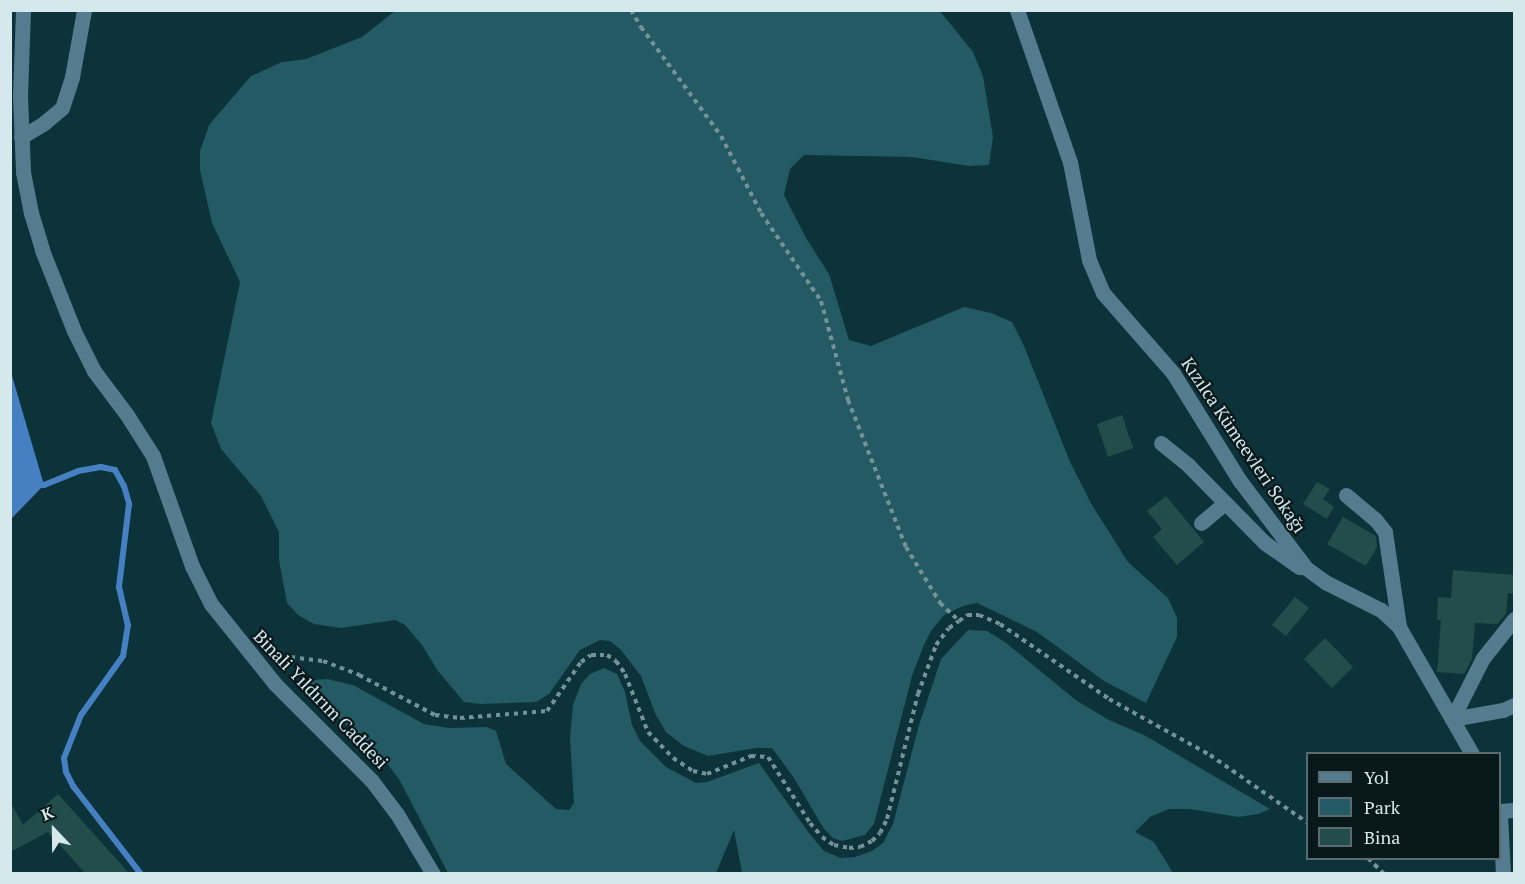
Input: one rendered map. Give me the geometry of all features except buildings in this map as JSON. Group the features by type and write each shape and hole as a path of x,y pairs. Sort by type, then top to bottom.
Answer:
{"street":[{"name":"Binali Yıldırım Caddesi","path":"22,10 21,137 31,213 74,331 94,371 127,415 153,456 192,566 211,604 275,684 372,781 397,814 433,873"},
{"path":"21,137 44,123 62,108 67,98 84,10"},
{"name":"Kızılca Kümeevleri Sokağı","path":"1017,10 1070,162 1089,260 1095,277 1114,307 1173,373 1240,482 1313,574 1381,610 1399,627 1471,752"},
{"path":"1161,443 1189,465 1224,504 1265,543 1313,574"},
{"path":"1346,495 1376,519 1385,532 1399,627"},
{"path":"1201,523 1224,504"},
{"path":"1452,719 1483,658 1515,619"},
{"path":"1452,719 1503,710 1515,705"},
{"path":"1501,833 1503,873"}],"path":[{"path":"631,10 721,136 761,213 812,284 821,301 848,400 906,547 930,589 959,621"},
{"path":"250,654 323,661 359,675 435,715 460,718 547,711 581,662 591,655 607,655 616,661 625,674 648,732 673,758 693,771 707,774 751,756 768,757 810,823 822,837 834,845 849,848 860,847 880,833 887,819 918,694 929,660 943,634 967,615 979,615 1000,624 1109,699 1210,755 1306,822"},
{"path":"1370,860 1384,873"}],"green space":[{"path":"395,11 940,11 973,52 983,76 993,137 989,165 969,166 912,157 804,155 790,169 784,195 806,238 829,274 849,340 871,346 964,307 991,313 1012,322 1024,346 1070,462 1092,505 1128,562 1168,598 1177,618 1177,637 1146,703 1104,681 1037,632 977,603 963,606 944,615 931,631 924,645 912,676 874,824 865,835 842,841 833,838 824,829 794,778 772,748 756,748 708,756 684,746 666,732 655,713 641,676 621,650 610,641 600,640 580,650 549,694 536,702 480,704 464,702 438,671 422,645 405,625 395,620 341,628 314,624 298,615 287,603 279,560 279,532 261,496 221,449 211,423 240,282 212,223 200,170 200,151 209,125 251,76 282,62 306,59 362,37"},
{"path":"968,630 987,631 1005,642 1077,701 1109,720 1144,735 1270,809 1258,814 1238,817 1190,809 1169,809 1150,817 1135,832 1154,842 1173,873 742,873 734,830 716,873 448,873 400,781 387,763 299,681 327,679 353,685 424,724 449,728 487,727 496,731 506,764 556,809 569,810 574,803 570,738 573,705 581,684 590,674 604,668 617,674 625,692 632,725 640,741 666,767 696,783 707,782 759,763 824,851 841,858 855,857 872,851 883,843 893,824 919,725 941,659"}],"water":[{"path":"10,369 44,485 11,519 10,519"}],"waterway":[{"path":"37,485 44,485 78,471 101,467 115,470 124,486 129,504 119,587 128,625 123,656 81,715 64,758 66,772 73,786 141,874"}]}
